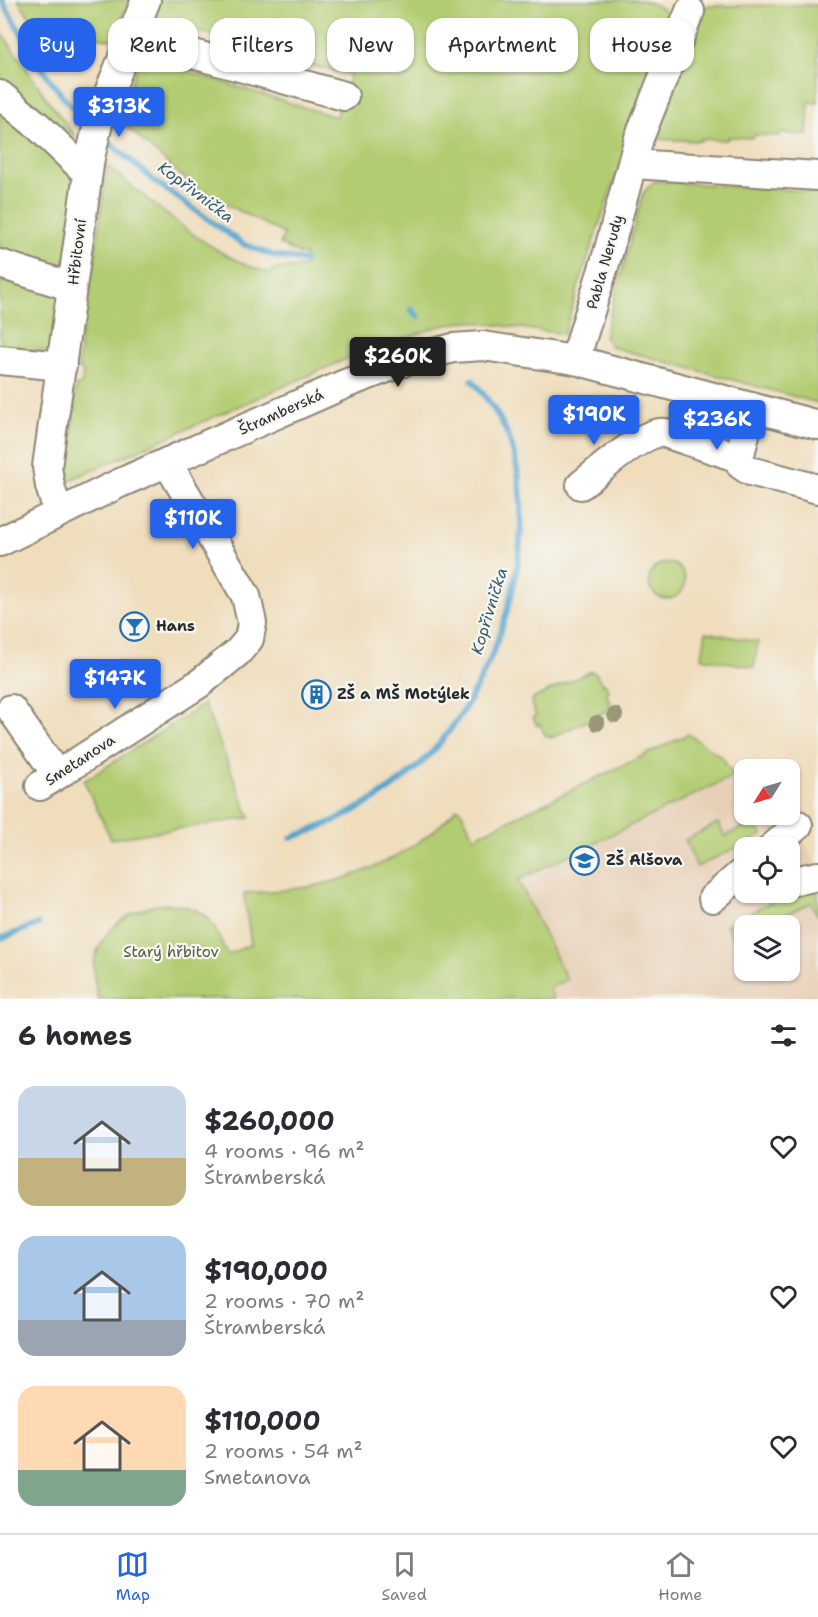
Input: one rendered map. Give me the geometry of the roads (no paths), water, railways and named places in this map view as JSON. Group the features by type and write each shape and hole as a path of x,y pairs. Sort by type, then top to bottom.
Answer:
{"street":[{"name":"Hřbitovní","path":"139,18 146,0"},
{"name":"Pabla Nerudy","path":"575,360 608,253 639,138 690,11"},
{"path":"198,55 344,96"},
{"name":"Hřbitovní","path":"58,512 47,467 90,161 100,115 118,72"},
{"path":"0,95 38,126 90,161"},
{"path":"633,164 818,176"},
{"path":"0,264 72,286"},
{"name":"Štramberská","path":"0,542 58,512 167,462 345,384 408,360 453,348 483,346 575,360 818,425"},
{"path":"0,360 62,366"},
{"path":"752,407 739,458 741,465 750,471 818,489"},
{"path":"580,485 635,444 654,433 665,433 739,458"},
{"path":"31,444 47,467"},
{"name":"Smetanova","path":"11,709 48,780 200,683 246,644 251,633 252,616 246,596 167,462"},
{"path":"784,837 798,825"},
{"path":"800,880 818,876"},
{"path":"734,880 713,898 734,893"}],"waterway":[{"name":"Kopřivnička","path":"2,0 52,82 89,124"},
{"name":"Kopřivnička","path":"103,137 153,180 243,244 275,256 305,261"},
{"name":"Kopřivnička","path":"411,309 418,317"},
{"name":"Kopřivnička","path":"291,838 325,825 374,800 417,767 445,737 469,700 490,659 506,615 517,570 521,525 519,481 510,441 503,424 472,380"},
{"name":"Kopřivnička","path":"0,939 38,924"}],"place":[{"name":"Hans","path":"135,626"},
{"name":"ZŠ a MŠ Motýlek","path":"316,694"},
{"name":"ZŠ Alšova","path":"585,860"}],"park label":[{"name":"Starý hřbitov","path":"171,952"}]}
